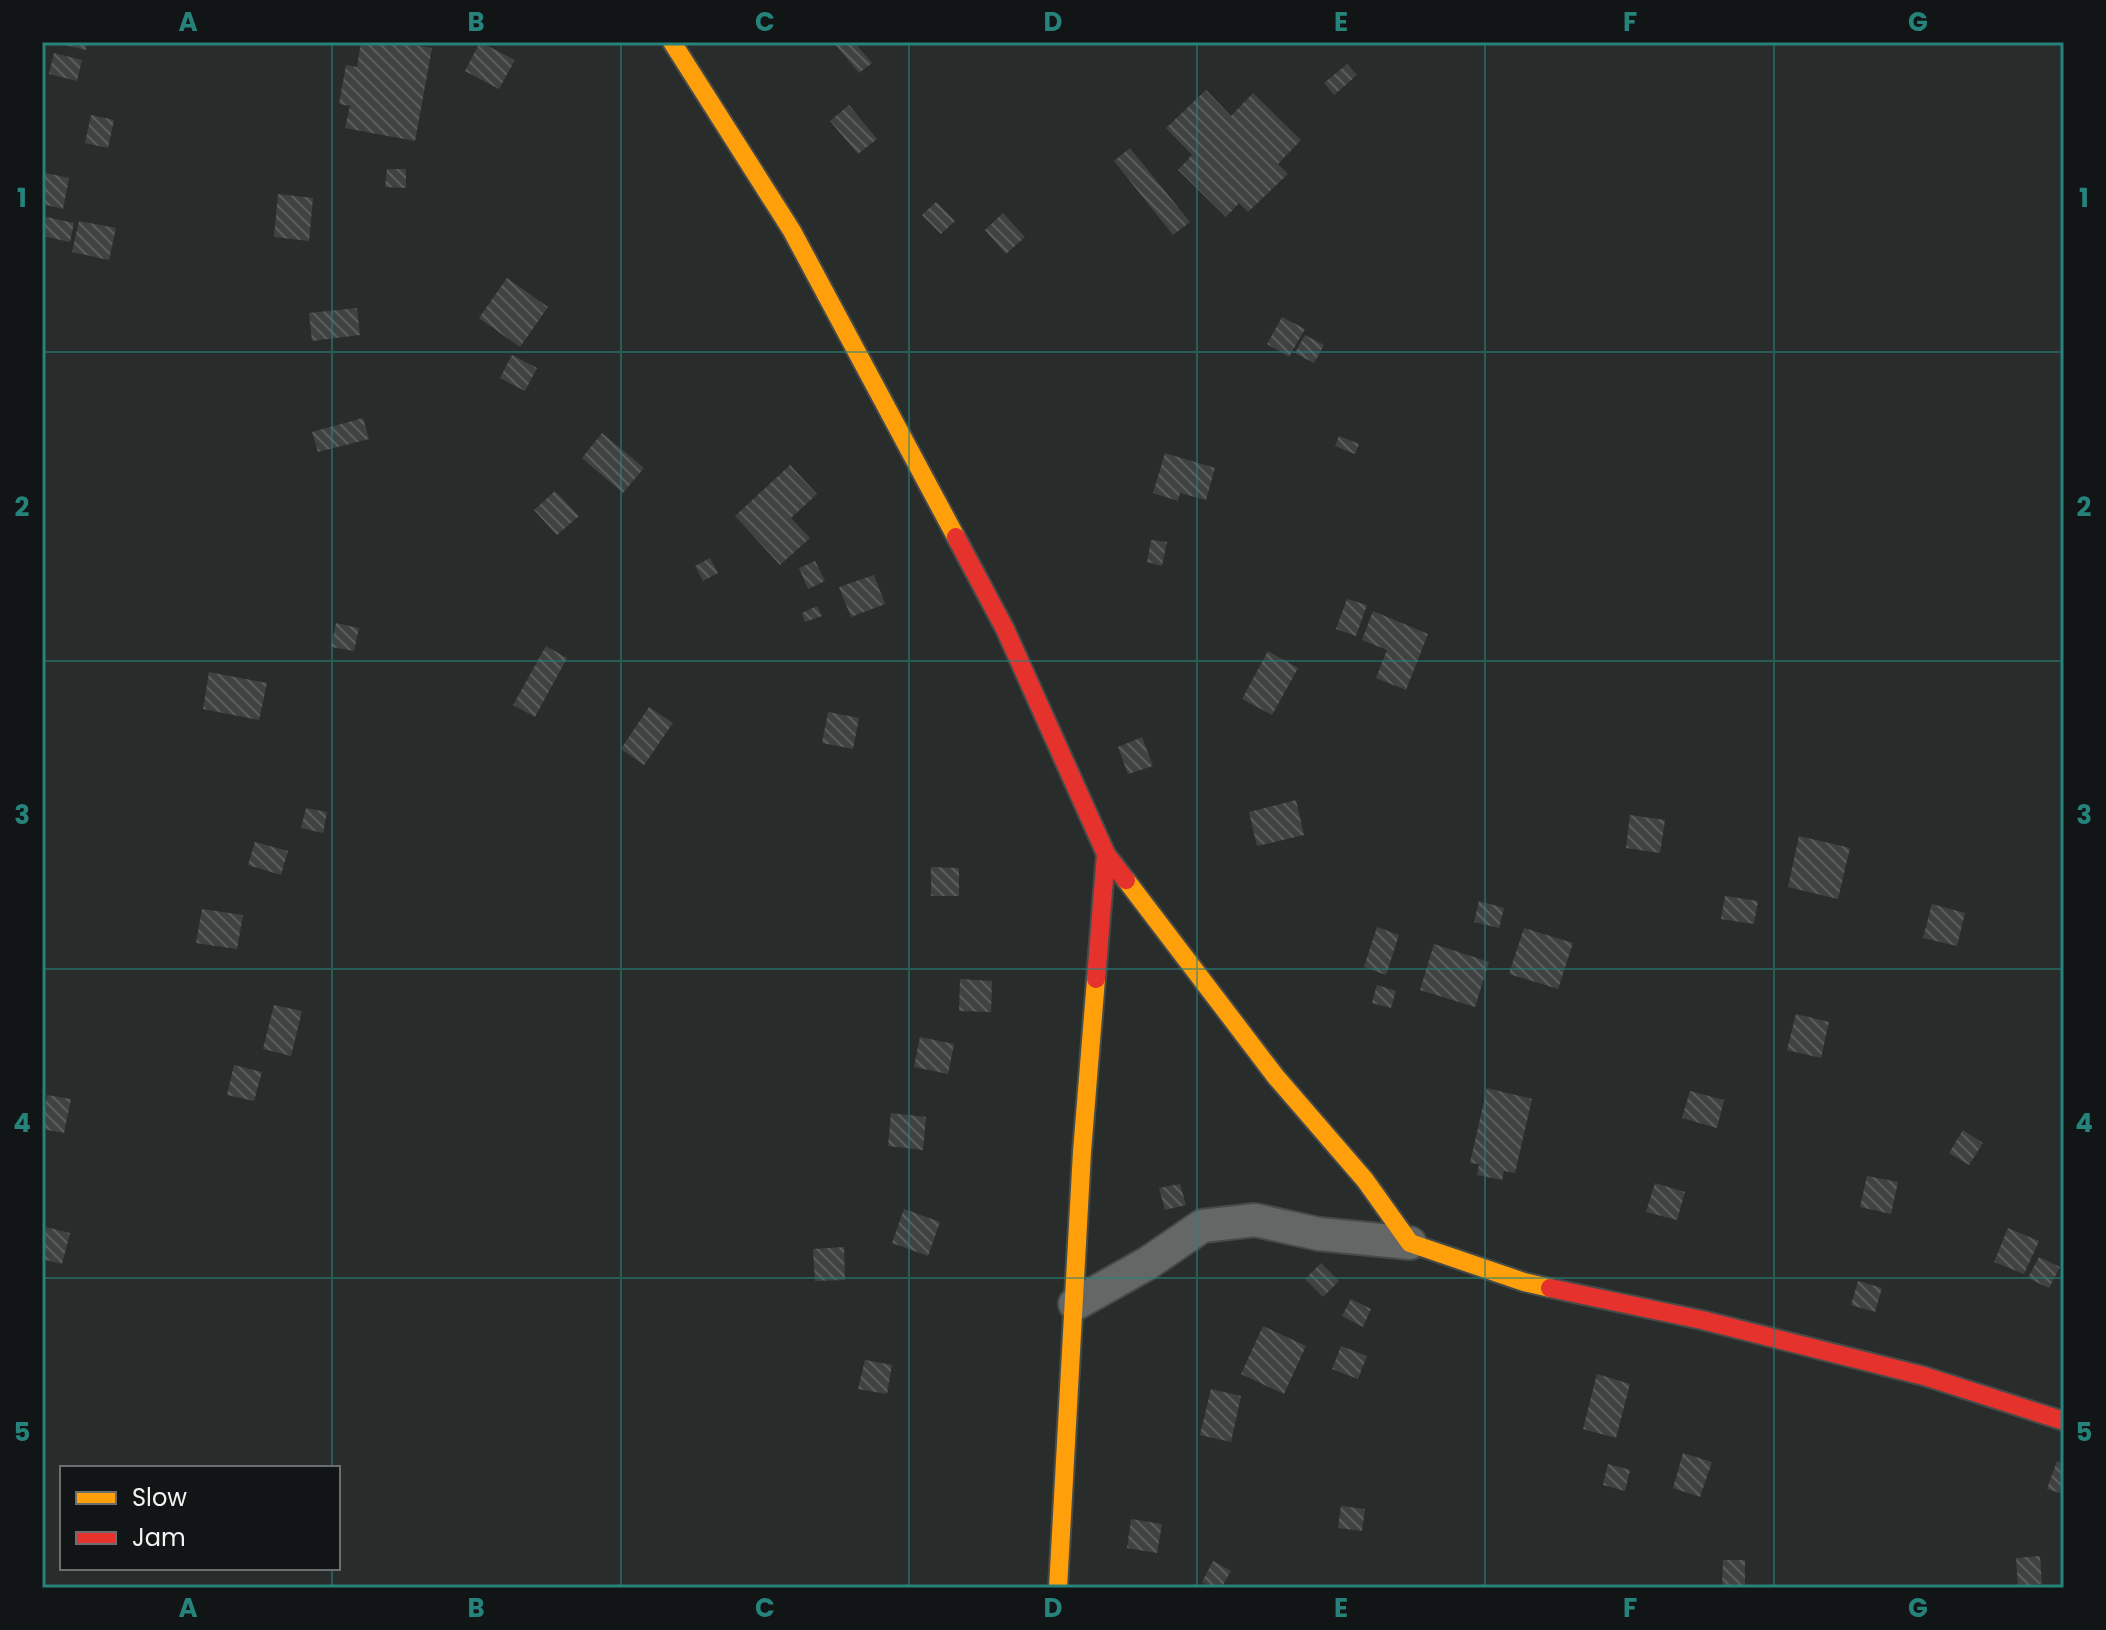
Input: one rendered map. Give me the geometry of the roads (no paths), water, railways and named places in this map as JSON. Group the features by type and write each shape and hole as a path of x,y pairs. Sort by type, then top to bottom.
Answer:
{"street":[{"path":"672,42 792,231 976,574 1005,629 1106,854 1276,1077 1365,1180 1410,1243"},
{"path":"1058,1588 1082,1152 1106,854"},
{"path":"1075,1304 1148,1263 1202,1226 1255,1220 1319,1234 1410,1243 1524,1282 1702,1320 1924,1376 2064,1421"}]}
